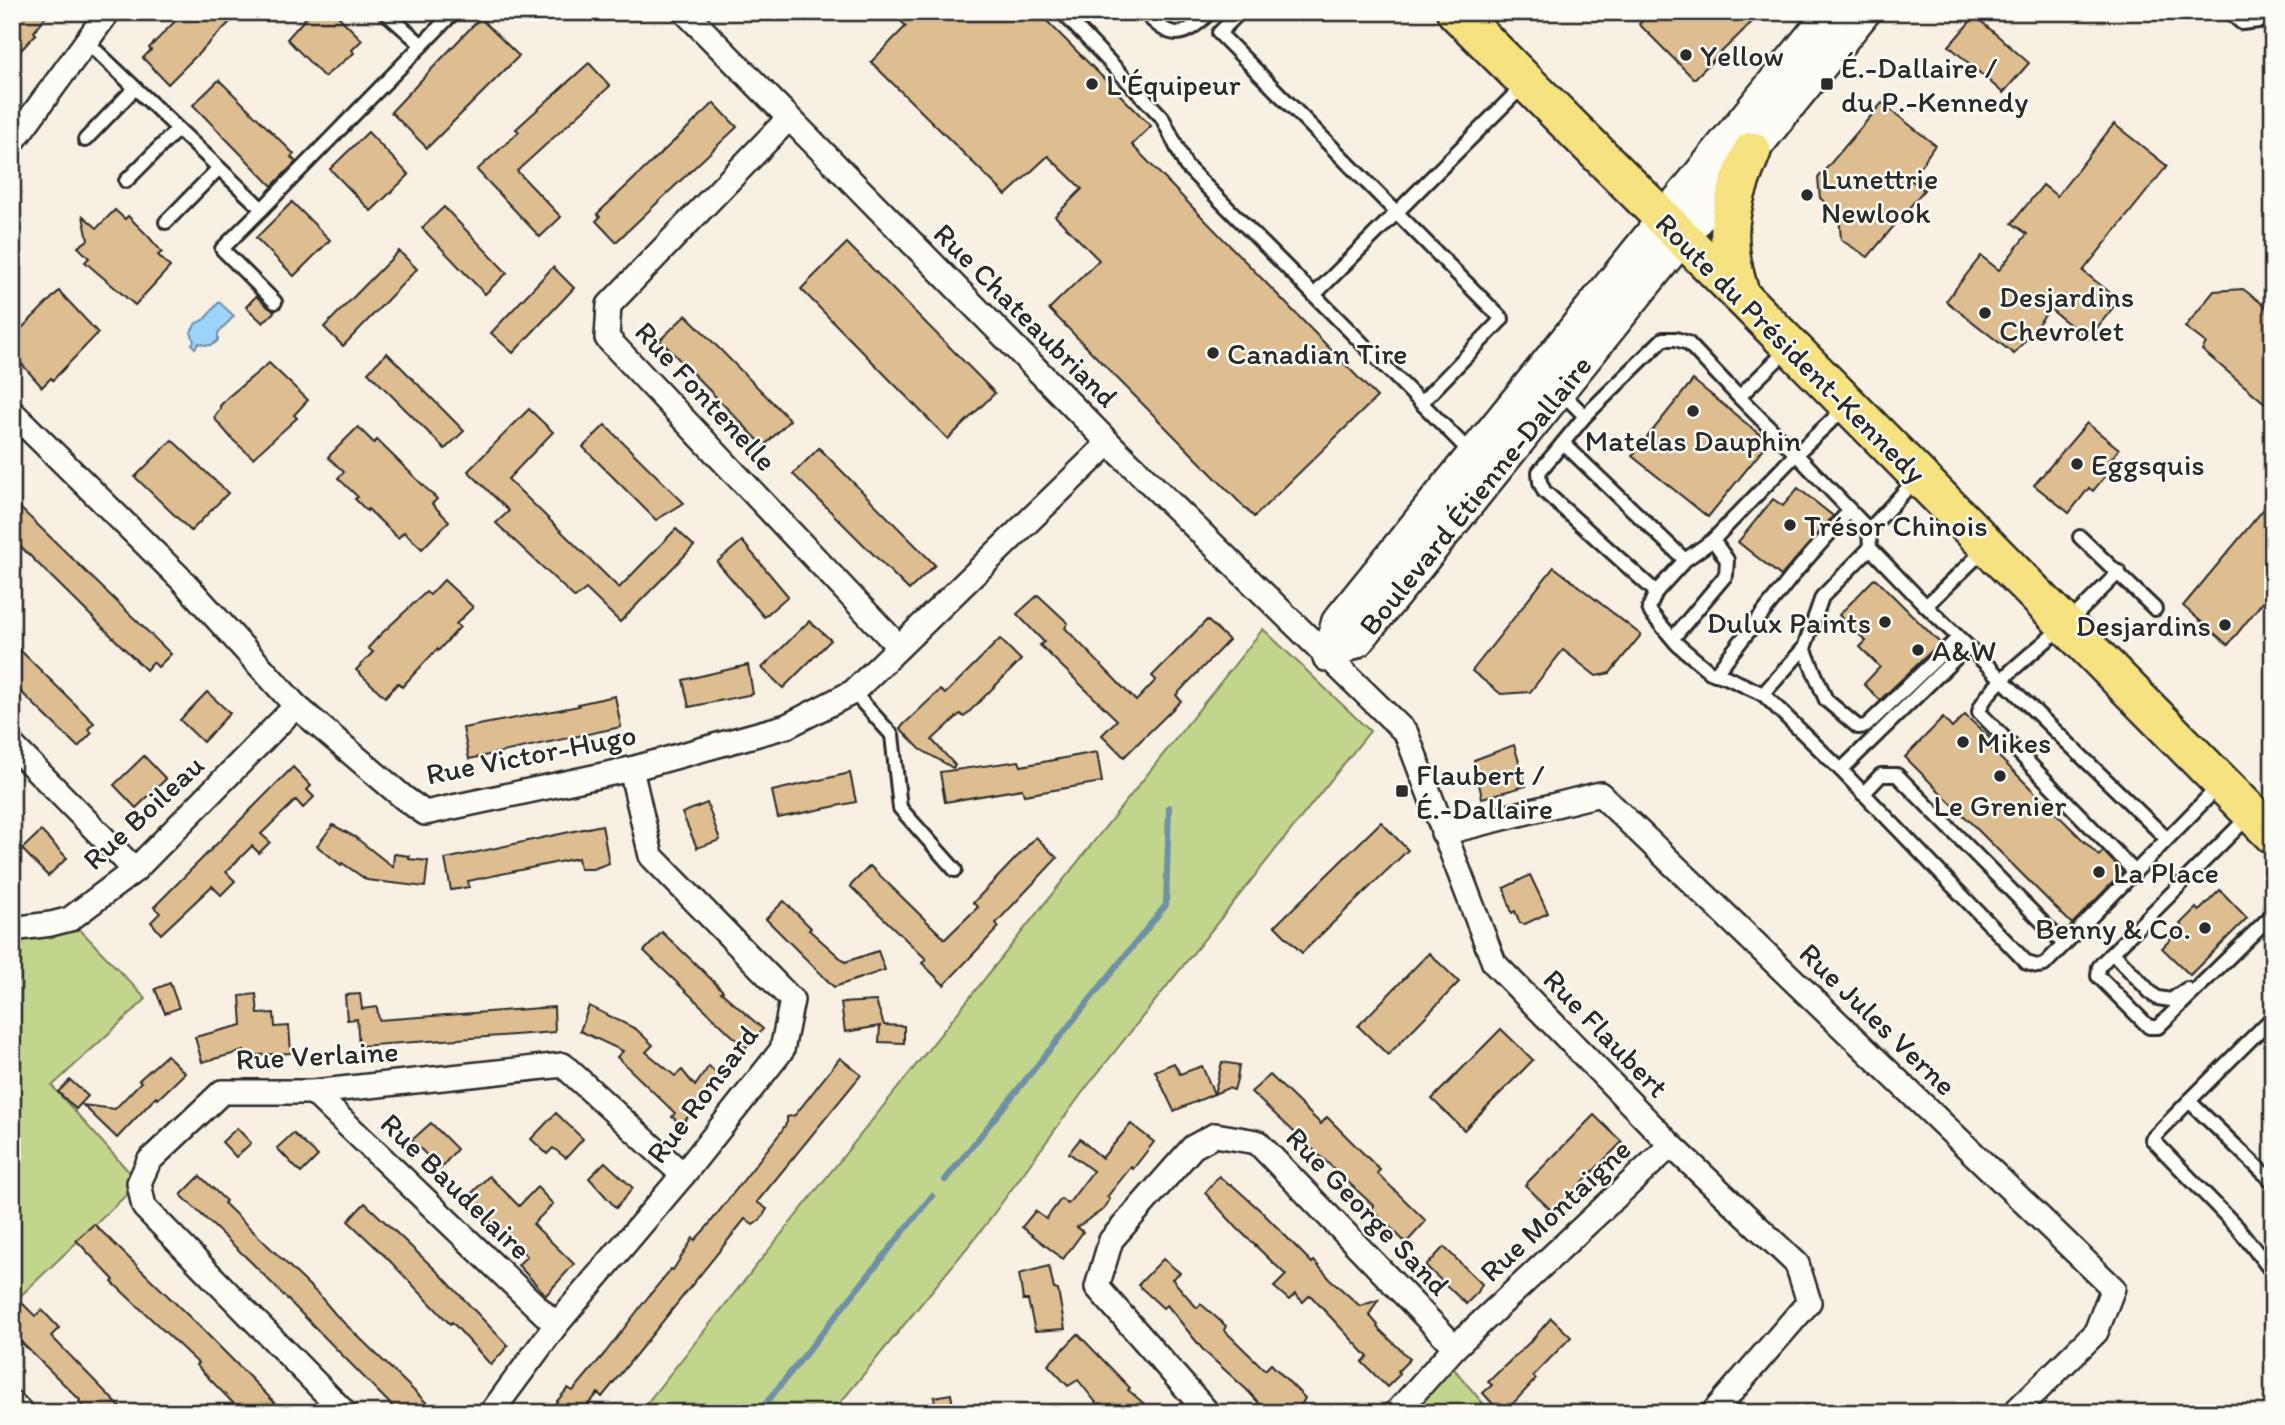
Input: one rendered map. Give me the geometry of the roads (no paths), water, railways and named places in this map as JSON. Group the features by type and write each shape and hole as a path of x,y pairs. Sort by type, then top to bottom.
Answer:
{"main road":[{"name":"Route du Président-Kennedy","path":"1456,12 1742,297 2262,824"},
{"path":"1742,297 1733,271 1728,231 1734,195 1752,150"}],"street":[{"path":"12,143 108,12"},
{"name":"Rue Chateaubriand","path":"685,12 1109,443 1328,656"},
{"name":"Boulevard Étienne-Dallaire","path":"1482,465 1560,391 1673,228 1830,12"},
{"name":"Boulevard Étienne-Dallaire","path":"1328,656 1358,641 1482,465 1673,228 1752,150 1865,12"},
{"name":"Rue Fontenelle","path":"788,119 609,305 607,338 899,648"},
{"name":"Rue Victor-Hugo","path":"12,412 182,580 296,706 425,813 631,769 787,726 853,692 1109,443"},
{"name":"Rue Flaubert","path":"1328,656 1406,733 1494,964 1671,1145 1797,1264 1810,1302 1713,1413"},
{"name":"Rue Boileau","path":"12,929 69,919 135,870 296,706"},
{"path":"12,745 135,870"},
{"name":"Rue Ronsard","path":"491,1413 556,1325 683,1175 782,1050 792,1000 651,856 631,769"},
{"name":"Rue Jules Verne","path":"1443,834 1600,794 2112,1288 2096,1332 2014,1413"},
{"name":"Rue Verlaine","path":"345,1413 144,1207 139,1183 149,1161 222,1092 313,1093 563,1065 683,1175"},
{"name":"Rue Baudelaire","path":"313,1093 556,1325"},
{"name":"Rue George Sand","path":"1208,1413 1097,1287 1111,1240 1193,1147 1216,1135 1257,1142 1455,1347"},
{"name":"Rue Montaigne","path":"1396,1413 1455,1347 1671,1145"},
{"path":"12,1403 22,1413"}],"lane":[{"path":"385,12 422,46"},
{"path":"275,302 222,249 454,12"},
{"path":"1062,12 1162,117 1186,166 1482,465"},
{"path":"1144,12 1160,28 1178,33 1196,26 1210,12"},
{"path":"1240,12 1219,33 1502,319 1420,403"},
{"path":"2229,12 2242,23 2267,20 2273,13"},
{"path":"87,42 262,209"},
{"path":"1314,295 1527,83"},
{"path":"85,140 135,88"},
{"path":"126,181 178,129"},
{"path":"166,222 219,168"},
{"path":"1656,592 1544,491 1539,472 1585,416 1662,339 1676,339 1688,343 1869,530 1870,548 1926,606 2168,839"},
{"path":"1739,397 1791,347"},
{"path":"1560,391 1585,416"},
{"path":"1848,405 1796,454 1713,540 1685,560 1656,592 1649,608 1673,638 1710,672 1763,694 1841,770 2027,964 2044,965 2222,783"},
{"path":"1563,443 1685,560"},
{"path":"1869,530 1919,476"},
{"path":"1715,674 1797,570 1850,510"},
{"path":"2080,537 2155,609"},
{"path":"1673,638 1726,575 1727,560 1713,540"},
{"path":"1926,606 1987,546"},
{"path":"1763,694 1804,648 1822,597 1870,548"},
{"path":"2119,572 2003,680 1980,706 1980,716 2135,872"},
{"path":"1804,648 1826,700 1858,727 1866,726 1963,643"},
{"path":"1841,770 1963,643"},
{"path":"853,692 892,735 900,808 954,870"},
{"path":"1863,794 1881,775 1896,775 2064,944"},
{"path":"2262,824 2113,953 2099,967 2098,976 2149,1027 2158,1027 2269,918"},
{"path":"2113,953 2153,995 2171,1000 2181,995 2243,934 2269,918"},
{"path":"2273,1017 2152,1139 2238,1228 2273,1273"},
{"path":"2189,1101 2273,1182"}],"water":[{"path":"219,302 234,316 218,333 218,340 214,344 199,343 195,348 191,332 196,323 204,320"}],"waterway":[{"path":"945,1180 1166,905 1169,807"},
{"path":"758,1413 932,1196"}],"place":[{"name":"Yellow","path":"1686,55"},
{"name":"L'Équipeur","path":"1092,84"},
{"name":"É.-Dallaire / du P.-Kennedy","path":"1827,84"},
{"name":"Lunettrie Newlook","path":"1807,195"},
{"name":"Desjardins Chevrolet","path":"1985,313"},
{"name":"Canadian Tire","path":"1213,353"},
{"name":"Matelas Dauphin","path":"1693,411"},
{"name":"Eggsquis","path":"2077,464"},
{"name":"Trésor Chinois","path":"1790,525"},
{"name":"Dulux Paints","path":"1885,622"},
{"name":"Desjardins","path":"2225,625"},
{"name":"A&W","path":"1918,650"},
{"name":"Mikes","path":"1963,742"},
{"name":"Le Grenier","path":"2000,776"},
{"name":"Flaubert / É.-Dallaire","path":"1402,791"},
{"name":"La Place","path":"2099,872"},
{"name":"Benny & Co.","path":"2205,928"}]}
